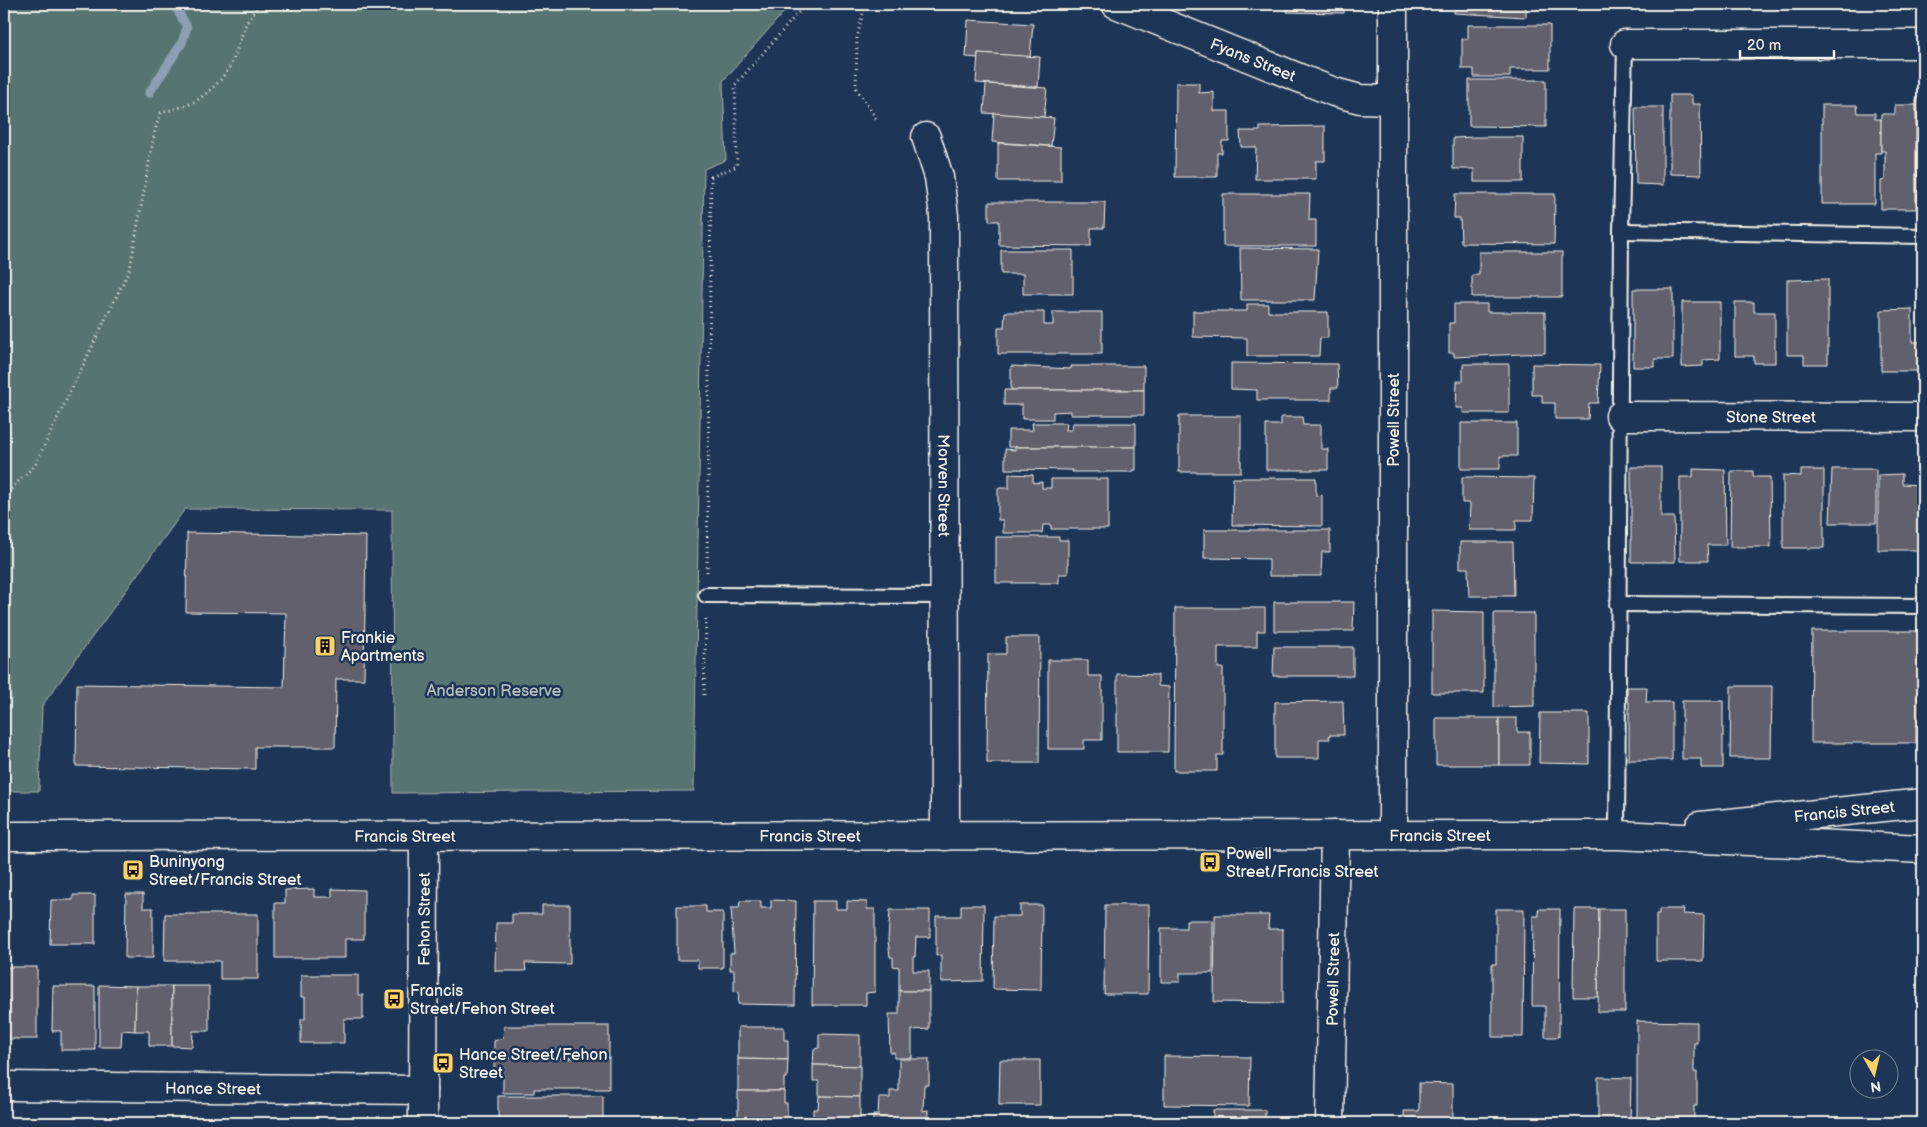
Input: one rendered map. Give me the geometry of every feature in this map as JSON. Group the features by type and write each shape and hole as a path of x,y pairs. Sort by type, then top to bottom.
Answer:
{"street":[{"name":"Fyans Street","path":"1116,4 1334,92 1360,98 1392,100"},
{"name":"Powell Street","path":"1393,4 1393,835"},
{"path":"1625,44 1923,44"},
{"name":"Morven Street","path":"926,137 938,177 944,216 944,836"},
{"name":"Stone Street","path":"1620,416 1923,417"},
{"name":"Francis Street","path":"1617,835 1923,803"},
{"name":"Francis Street","path":"4,836 424,834 944,836 1617,835 1923,849"},
{"name":"Fehon Street","path":"422,1123 424,834"},
{"name":"Powell Street","path":"1330,1123 1335,835"},
{"name":"Hance Street","path":"4,1086 423,1090"}],"lane":[{"path":"1617,835 1617,604 1625,44"},
{"path":"1621,231 1923,236"},
{"path":"706,595 945,596"},
{"path":"1617,604 1923,606"}],"path":[{"path":"4,496 35,464 130,268 155,130 161,114 194,102 216,85 233,62 253,11 263,4"},
{"path":"704,695 711,177 737,166 735,84 806,4"},
{"path":"864,4 857,38 856,88 877,120"}],"green space":[{"name":"Anderson Reserve","path":"4,4 791,4 723,81 726,160 704,169 694,791 393,793 392,510 185,509 42,706 39,791 4,791"}],"building":[{"path":"1287,4 1344,4 1344,13 1287,12"},
{"path":"1454,4 1526,4 1526,17 1454,13"},
{"path":"968,20 1033,24 1030,57 978,53 978,58 966,57"},
{"path":"1468,25 1550,25 1550,69 1510,69 1510,77 1474,77 1474,69 1462,69 1462,39 1468,39"},
{"path":"978,53 1040,57 1038,87 976,83"},
{"path":"1469,80 1546,80 1546,127 1469,126"},
{"path":"1176,83 1199,83 1199,93 1214,92 1214,111 1229,111 1229,141 1222,141 1222,153 1217,153 1217,177 1175,177"},
{"path":"986,84 1047,88 1044,117 984,113"},
{"path":"1670,95 1692,95 1692,104 1700,104 1701,175 1670,174"},
{"path":"1916,100 1923,100 1923,205 1916,205"},
{"path":"1822,105 1857,105 1858,113 1875,113 1875,119 1881,119 1881,153 1875,153 1875,204 1822,204"},
{"path":"1895,105 1916,105 1916,209 1881,209 1881,181 1885,180 1885,151 1881,151 1881,114 1895,114"},
{"path":"1635,107 1663,107 1663,185 1636,184"},
{"path":"994,113 1054,118 1051,146 992,142"},
{"path":"1325,126 1325,161 1316,161 1316,179 1255,179 1256,147 1241,147 1240,131 1260,131 1260,127"},
{"path":"1523,137 1523,182 1474,182 1474,169 1453,169 1453,138"},
{"path":"998,143 1061,147 1061,181 998,181"},
{"path":"1223,194 1310,194 1309,220 1316,220 1316,246 1223,246"},
{"path":"1455,194 1555,194 1554,244 1461,243 1460,218 1454,218"},
{"path":"989,202 1105,202 1104,228 1091,228 1091,246 999,245 999,221 989,221"},
{"path":"1240,248 1318,249 1315,300 1241,300"},
{"path":"1001,250 1073,250 1073,294 1023,294 1023,274 1001,274"},
{"path":"1479,252 1562,252 1562,297 1472,297 1472,275 1479,275"},
{"path":"1828,279 1828,364 1804,364 1804,355 1787,355 1787,280"},
{"path":"1633,289 1673,289 1673,359 1655,359 1655,367 1633,367"},
{"path":"1682,302 1720,302 1720,359 1703,360 1703,366 1682,367"},
{"path":"1735,302 1754,302 1754,312 1775,312 1775,363 1754,363 1754,356 1735,356"},
{"path":"1247,304 1268,304 1268,312 1328,312 1328,338 1320,338 1319,356 1247,356 1247,338 1193,337 1193,311 1247,311"},
{"path":"1454,304 1487,304 1487,312 1545,312 1545,353 1454,357 1454,353 1449,353 1449,323 1454,323"},
{"path":"1912,309 1912,342 1923,342 1923,371 1881,371 1881,310"},
{"path":"1005,312 1044,312 1044,325 1053,325 1053,312 1102,312 1102,354 998,354 998,327 1004,327"},
{"path":"1231,363 1337,364 1338,388 1331,388 1331,400 1257,400 1257,390 1231,389"},
{"path":"1463,364 1509,364 1509,413 1463,413 1463,408 1456,408 1457,381 1463,381"},
{"path":"1532,364 1600,365 1598,403 1589,403 1588,419 1555,419 1555,403 1542,403 1542,395 1532,395"},
{"path":"1011,366 1071,369 1071,366 1144,366 1144,390 1011,390"},
{"path":"1004,390 1144,390 1144,415 1071,415 1071,411 1053,412 1053,419 1022,419 1022,405 1004,405"},
{"path":"1179,416 1241,416 1241,472 1179,472"},
{"path":"1281,417 1302,417 1303,425 1321,425 1321,449 1328,449 1328,470 1266,470 1266,425 1281,425"},
{"path":"1032,423 1067,423 1066,430 1072,430 1073,423 1136,423 1136,447 1008,447 1008,430 1033,430"},
{"path":"1461,423 1517,423 1517,456 1500,456 1500,469 1461,469"},
{"path":"1015,447 1136,447 1136,470 1133,470 1133,472 1072,472 1073,470 1005,469 1005,449 1015,450"},
{"path":"1631,467 1661,467 1661,517 1674,517 1675,562 1631,562"},
{"path":"1693,469 1725,470 1726,545 1707,545 1708,561 1680,561 1680,477 1693,477"},
{"path":"1832,469 1876,469 1876,523 1830,523"},
{"path":"1801,470 1824,470 1824,548 1783,548 1783,475 1801,476"},
{"path":"1731,471 1753,471 1753,477 1770,477 1771,547 1730,547"},
{"path":"1009,474 1033,475 1033,483 1042,482 1042,488 1051,488 1051,479 1108,479 1108,529 1051,529 1051,525 1043,525 1042,533 1003,533 1003,520 998,520 998,488 1009,488"},
{"path":"1902,474 1902,484 1922,485 1922,550 1878,550 1878,475"},
{"path":"1462,477 1534,478 1533,520 1516,520 1516,530 1469,530 1470,503 1462,503"},
{"path":"1233,478 1316,478 1316,496 1322,495 1322,526 1232,525"},
{"path":"1204,530 1330,530 1330,552 1322,552 1321,576 1269,576 1269,559 1204,558"},
{"name":"Frankie Apartments","path":"187,533 366,536 364,679 336,679 335,747 255,747 255,769 76,766 77,684 284,687 286,613 186,612"},
{"path":"996,537 1059,537 1059,540 1068,540 1068,574 1059,574 1059,583 996,583"},
{"path":"1460,542 1513,542 1514,596 1469,596 1468,568 1460,568"},
{"path":"1274,602 1354,602 1353,631 1274,631"},
{"path":"1175,608 1265,608 1265,631 1257,631 1257,647 1218,647 1218,668 1223,668 1223,755 1217,755 1217,771 1174,771"},
{"path":"1432,611 1484,612 1484,693 1432,693"},
{"path":"1494,613 1534,613 1534,706 1494,707"},
{"path":"1812,631 1923,631 1923,726 1916,726 1916,743 1811,743"},
{"path":"1006,637 1040,637 1039,763 987,763 988,654 1006,654"},
{"path":"1274,647 1353,647 1353,676 1273,676"},
{"path":"1048,660 1088,660 1088,676 1102,676 1102,740 1084,740 1084,749 1048,749"},
{"path":"1117,674 1158,675 1158,686 1169,687 1168,752 1117,752"},
{"path":"1731,686 1772,686 1771,758 1730,758"},
{"path":"1627,687 1647,687 1646,702 1672,702 1672,760 1629,760 1629,702 1627,702"},
{"path":"1343,701 1344,735 1329,735 1330,739 1319,739 1319,758 1275,758 1275,702"},
{"path":"1682,701 1723,701 1723,768 1701,768 1701,759 1682,759"},
{"path":"1540,713 1589,713 1589,764 1539,763"},
{"path":"1436,718 1499,718 1499,765 1436,765"},
{"path":"1499,718 1517,718 1517,732 1530,732 1530,765 1499,765"},
{"path":"314,889 314,897 332,897 332,889 364,890 364,939 345,939 345,958 275,958 275,903 285,903 285,890"},
{"path":"126,894 143,894 143,908 153,908 153,958 125,958"},
{"path":"73,895 95,895 95,944 50,944 51,900 73,900"},
{"path":"771,900 796,901 795,1005 738,1004 739,992 734,991 734,970 730,970 730,953 734,953 731,908 739,908 740,901 761,901 761,908 771,908"},
{"path":"813,901 836,901 836,909 847,909 847,901 867,902 867,909 875,909 875,992 866,993 866,1005 812,1005"},
{"path":"542,905 570,905 570,964 525,963 526,971 495,971 496,923 512,923 512,914 542,914"},
{"path":"961,905 984,905 983,981 941,982 941,955 936,956 936,916 961,916"},
{"path":"1020,905 1042,905 1041,990 993,989 994,916 1020,916"},
{"path":"1105,905 1149,905 1148,994 1104,994"},
{"path":"677,906 706,906 706,912 723,912 723,968 698,968 698,960 677,960"},
{"path":"1496,909 1524,909 1523,1037 1492,1037 1492,964 1496,964"},
{"path":"1538,909 1560,909 1559,1037 1545,1037 1545,1006 1532,1006 1533,916 1539,916"},
{"path":"1574,909 1599,909 1598,997 1573,997"},
{"path":"1599,909 1625,909 1625,1012 1598,1012"},
{"path":"1659,909 1684,909 1683,914 1704,915 1703,961 1656,961 1656,914 1659,914"},
{"path":"890,910 930,910 930,937 916,937 915,957 913,957 913,971 929,971 929,991 899,991 899,967 893,966 893,957 890,957 888,941"},
{"path":"165,914 258,914 258,979 220,979 220,961 164,961"},
{"path":"1215,915 1269,915 1268,929 1283,929 1283,1003 1214,1002"},
{"path":"1186,920 1213,920 1213,973 1180,973 1180,982 1161,982 1161,928 1186,928"},
{"path":"4,967 37,967 37,1039 4,1039"},
{"path":"301,975 358,975 358,995 363,995 363,1019 344,1019 344,1043 301,1043 301,1019 305,1019 305,997 301,997"},
{"path":"99,985 136,986 135,1031 122,1030 121,1047 99,1047"},
{"path":"53,986 95,986 95,1050 61,1050 61,1031 52,1031"},
{"path":"136,986 172,986 172,1046 149,1046 149,1031 135,1031"},
{"path":"172,986 209,986 209,1031 193,1031 192,1047 172,1046"},
{"path":"899,991 929,991 929,1029 912,1030 912,1058 894,1058 894,1052 890,1053 889,1014 899,1014"},
{"path":"1637,1021 1697,1022 1697,1043 1694,1043 1694,1072 1697,1072 1697,1106 1694,1106 1694,1123 1637,1123"},
{"path":"504,1026 609,1026 609,1058 499,1058 499,1053 494,1053 494,1041 503,1038"},
{"path":"738,1027 784,1027 784,1040 788,1040 788,1060 738,1059"},
{"path":"819,1034 860,1035 860,1066 813,1065 814,1049 819,1048"},
{"path":"1164,1056 1250,1057 1249,1106 1164,1105"},
{"path":"494,1058 609,1058 609,1089 534,1089 534,1093 503,1093 503,1078 494,1075"},
{"path":"738,1059 788,1060 787,1078 784,1078 784,1091 738,1091"},
{"path":"899,1059 929,1059 929,1085 924,1085 923,1111 928,1110 928,1123 873,1123 873,1115 878,1115 879,1098 890,1098 890,1091 899,1091"},
{"path":"1000,1060 1040,1060 1040,1105 999,1105"},
{"path":"813,1065 860,1066 860,1097 819,1096 819,1081 813,1081"},
{"path":"1598,1077 1631,1078 1630,1123 1598,1123"},
{"path":"1419,1083 1453,1084 1453,1123 1404,1123 1404,1111 1419,1111"},
{"path":"738,1091 784,1091 784,1103 787,1103 787,1123 738,1123"},
{"path":"498,1096 603,1096 603,1122 504,1123 504,1119 498,1119"},
{"path":"819,1096 860,1097 860,1123 813,1123 813,1109 818,1109"},
{"path":"1213,1110 1265,1110 1265,1123 1213,1123"}],"waterway":[{"path":"149,93 182,43 187,27 174,4"}],"place":[{"name":"Frankie Apartments","path":"325,646"},
{"name":"Powell Street/Francis Street","path":"1210,862"},
{"name":"Buninyong Street/Francis Street","path":"133,870"},
{"name":"Francis Street/Fehon Street","path":"394,999"},
{"name":"Hance Street/Fehon Street","path":"443,1063"}]}
